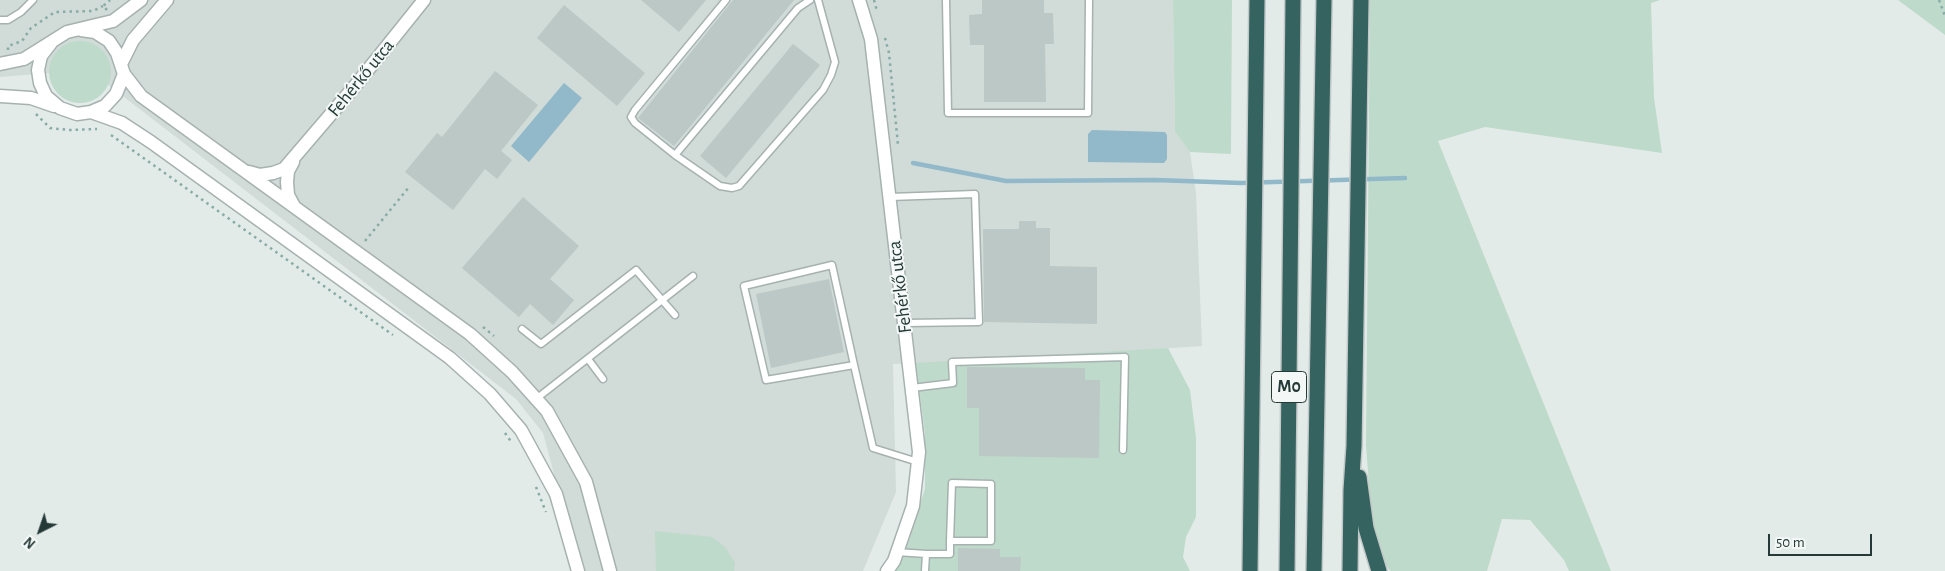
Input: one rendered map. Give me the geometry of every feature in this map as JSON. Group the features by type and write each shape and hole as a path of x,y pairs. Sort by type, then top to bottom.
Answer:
{"highway":[{"path":"1250,571 1257,0"},
{"name":"M0","path":"1287,571 1293,0"},
{"name":"M0","path":"1314,571 1324,0"},
{"path":"1350,571 1359,199 1361,0"},
{"path":"1354,446 1366,528 1379,571"}],"street":[{"path":"5,63 24,58 67,32 113,21 141,0"},
{"path":"0,96 31,98 77,114 91,112 105,106 116,94 122,69 133,40 167,0"},
{"name":"Fehérkő utca","path":"297,155 356,86 424,0"},
{"name":"Fehérkő utca","path":"859,0 871,39 919,452 914,506 894,561 887,571"},
{"path":"81,30 95,32 109,41 117,53 122,69 141,96 470,334 512,372 547,412 586,482 610,571"},
{"path":"51,42 42,56 38,70 40,83 46,96 60,108"},
{"path":"91,112 119,122 150,142 450,358 490,394 521,430 556,494 578,571"},
{"path":"244,170 260,175 273,174 284,168 297,155"},
{"path":"295,208 288,195 287,182 288,171 297,155"}],"lane":[{"path":"0,20 8,20 21,12 33,0"},
{"path":"726,0 631,117 635,124 675,155 720,186 732,188 739,186 823,90 831,75 834,62 818,0"},
{"path":"675,155 798,8 810,0"},
{"path":"946,0 948,113 1088,113 1089,0"},
{"path":"890,197 975,194 978,322 905,323"},
{"path":"854,364 766,380 744,286 832,265 873,448 918,462"},
{"path":"522,329 541,344 636,270 675,314"},
{"path":"536,399 693,276"},
{"path":"912,388 953,383 952,362 1125,357 1123,450"},
{"path":"588,359 603,379"},
{"path":"897,552 950,554 950,541 952,483 991,484 991,541 950,541"},
{"path":"926,554 926,571"}],"path":[{"path":"1939,0 1945,16"},
{"path":"5,63 8,46 22,41 30,28 55,12 94,11 103,6"},
{"path":"31,108 50,128 69,130 96,128 112,135 396,336"},
{"path":"112,135 119,122"},
{"path":"365,241 409,187"},
{"path":"501,428 513,444"},
{"path":"535,485 549,518"}],"shaded area":[{"path":"0,0 1173,0 1175,132 1190,152 1196,193 1202,346 1157,349 891,571 909,541 925,489 925,433 916,363 893,364 896,492 863,571 580,571 543,433 516,399 89,70 0,77"}],"green space":[{"path":"1173,0 1232,0 1231,154 1190,152 1175,132"},
{"path":"1370,0 1660,0 1651,3 1654,98 1662,153 1485,127 1438,141 1611,571 1569,571 1564,560 1530,520 1502,519 1487,571 1390,571 1381,557 1372,526 1366,445"},
{"path":"1898,0 1945,0 1945,35"},
{"path":"80,41 92,44 102,50 108,60 111,72 108,84 102,94 92,100 80,103 68,100 58,94 52,84 49,72 52,60 58,50 68,44"},
{"path":"1168,348 1190,390 1196,438 1196,517 1186,537 1183,557 1190,571 891,571 909,541 925,489 925,433 916,363"},
{"path":"655,531 712,537 725,547 735,563 734,571 656,571"}],"water":[{"path":"564,83 582,98 529,162 511,146"},
{"path":"1092,130 1165,132 1167,135 1167,159 1164,163 1088,162 1088,134"}],"building":[{"path":"641,0 706,0 679,32"},
{"path":"733,0 794,0 674,146 638,118"},
{"path":"982,0 1044,0 1044,13 1053,13 1054,44 1045,44 1046,102 984,102 984,45 970,45 969,15 982,14"},
{"path":"564,5 645,73 617,106 537,38"},
{"path":"793,44 820,65 726,178 700,156"},
{"path":"495,71 538,105 501,151 512,160 497,179 485,169 453,210 405,172 437,133 442,137"},
{"path":"523,197 579,246 550,279 574,300 553,325 530,304 519,317 462,268"},
{"path":"1019,221 1036,221 1036,228 1050,228 1050,266 1097,267 1097,324 984,322 983,229 1019,229"},
{"path":"829,279 844,352 771,368 756,294"},
{"path":"967,367 1085,368 1085,380 1100,380 1099,458 979,456 979,408 967,408"},
{"path":"958,548 1000,549 1000,557 1021,557 1020,571 958,571"}],"waterway":[{"path":"913,163 1006,181 1155,180 1241,183 1405,178"}]}
